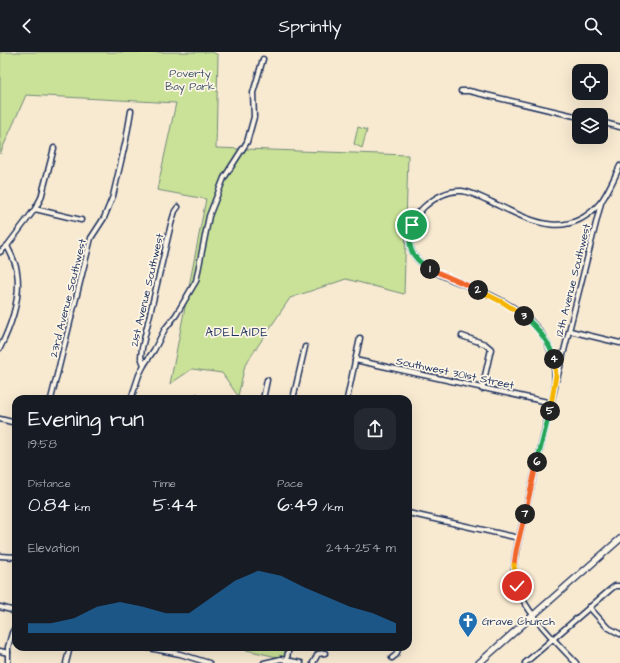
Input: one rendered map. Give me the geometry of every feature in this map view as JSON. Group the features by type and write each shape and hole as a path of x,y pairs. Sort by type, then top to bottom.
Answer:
{"main road":[{"path":"479,663 620,539"}],"street":[{"path":"144,365 196,281 209,216 224,178 246,142 254,117 253,93 263,59"},
{"path":"461,91 470,91 572,115"},
{"name":"23rd Avenue Southwest","path":"52,395 92,238 104,218 113,196 131,111"},
{"path":"608,124 620,127"},
{"path":"0,252 7,246 35,209 44,192 54,148"},
{"path":"554,389 556,375 554,358 540,331 519,312 504,303 428,268 419,261 410,248 408,241 409,234 415,218 421,210 434,199 455,191 471,193 537,223 555,226 572,223 581,219 601,203 620,166"},
{"name":"12th Avenue Southwest","path":"576,663 533,615 520,592 515,578 514,560 552,403 554,389 570,331 601,203"},
{"name":"21st Avenue Southwest","path":"132,395 144,365 141,355 144,339 171,224 178,207"},
{"path":"35,209 81,220"},
{"path":"0,348 9,331 18,284 16,266 7,246"},
{"path":"570,331 620,343"},
{"path":"462,336 485,344 490,349 482,389"},
{"path":"348,395 360,338"},
{"path":"294,395 305,348"},
{"name":"Southwest 301st Street","path":"355,360 482,389 552,403"},
{"path":"264,395 267,380"},
{"path":"0,419 12,422"},
{"path":"412,514 519,538"},
{"path":"0,556 12,557"},
{"path":"525,663 589,607 611,589 619,586"},
{"path":"0,607 12,611"},
{"path":"589,607 607,627 620,634"},
{"path":"8,663 8,653 12,633"},
{"path":"0,651 8,653"},
{"path":"66,663 69,651"},
{"path":"165,651 209,663"},
{"path":"286,661 288,651"},
{"path":"392,658 396,655 398,651"},
{"path":"313,663 318,654 325,653"},
{"path":"264,663 279,659 301,663"}],"green space":[{"name":"Poverty Bay Park","path":"0,52 212,52 218,55 216,148 408,155 404,294 346,279 290,298 245,365 238,395 222,373 192,369 170,384 206,199 157,190 176,103 26,95 0,154"},
{"path":"358,127 367,130 362,148 354,144"},
{"path":"251,651 288,651 286,659"}],"place":[{"name":"Grave Church","path":"468,638"}],"district":[{"name":"ADELAIDE","path":"237,332"}],"route":[{"path":"412,225 408,241 414,256 419,261 428,268 483,292 519,312 540,331 554,358 556,375 551,407 515,556 514,572 517,586"}]}
